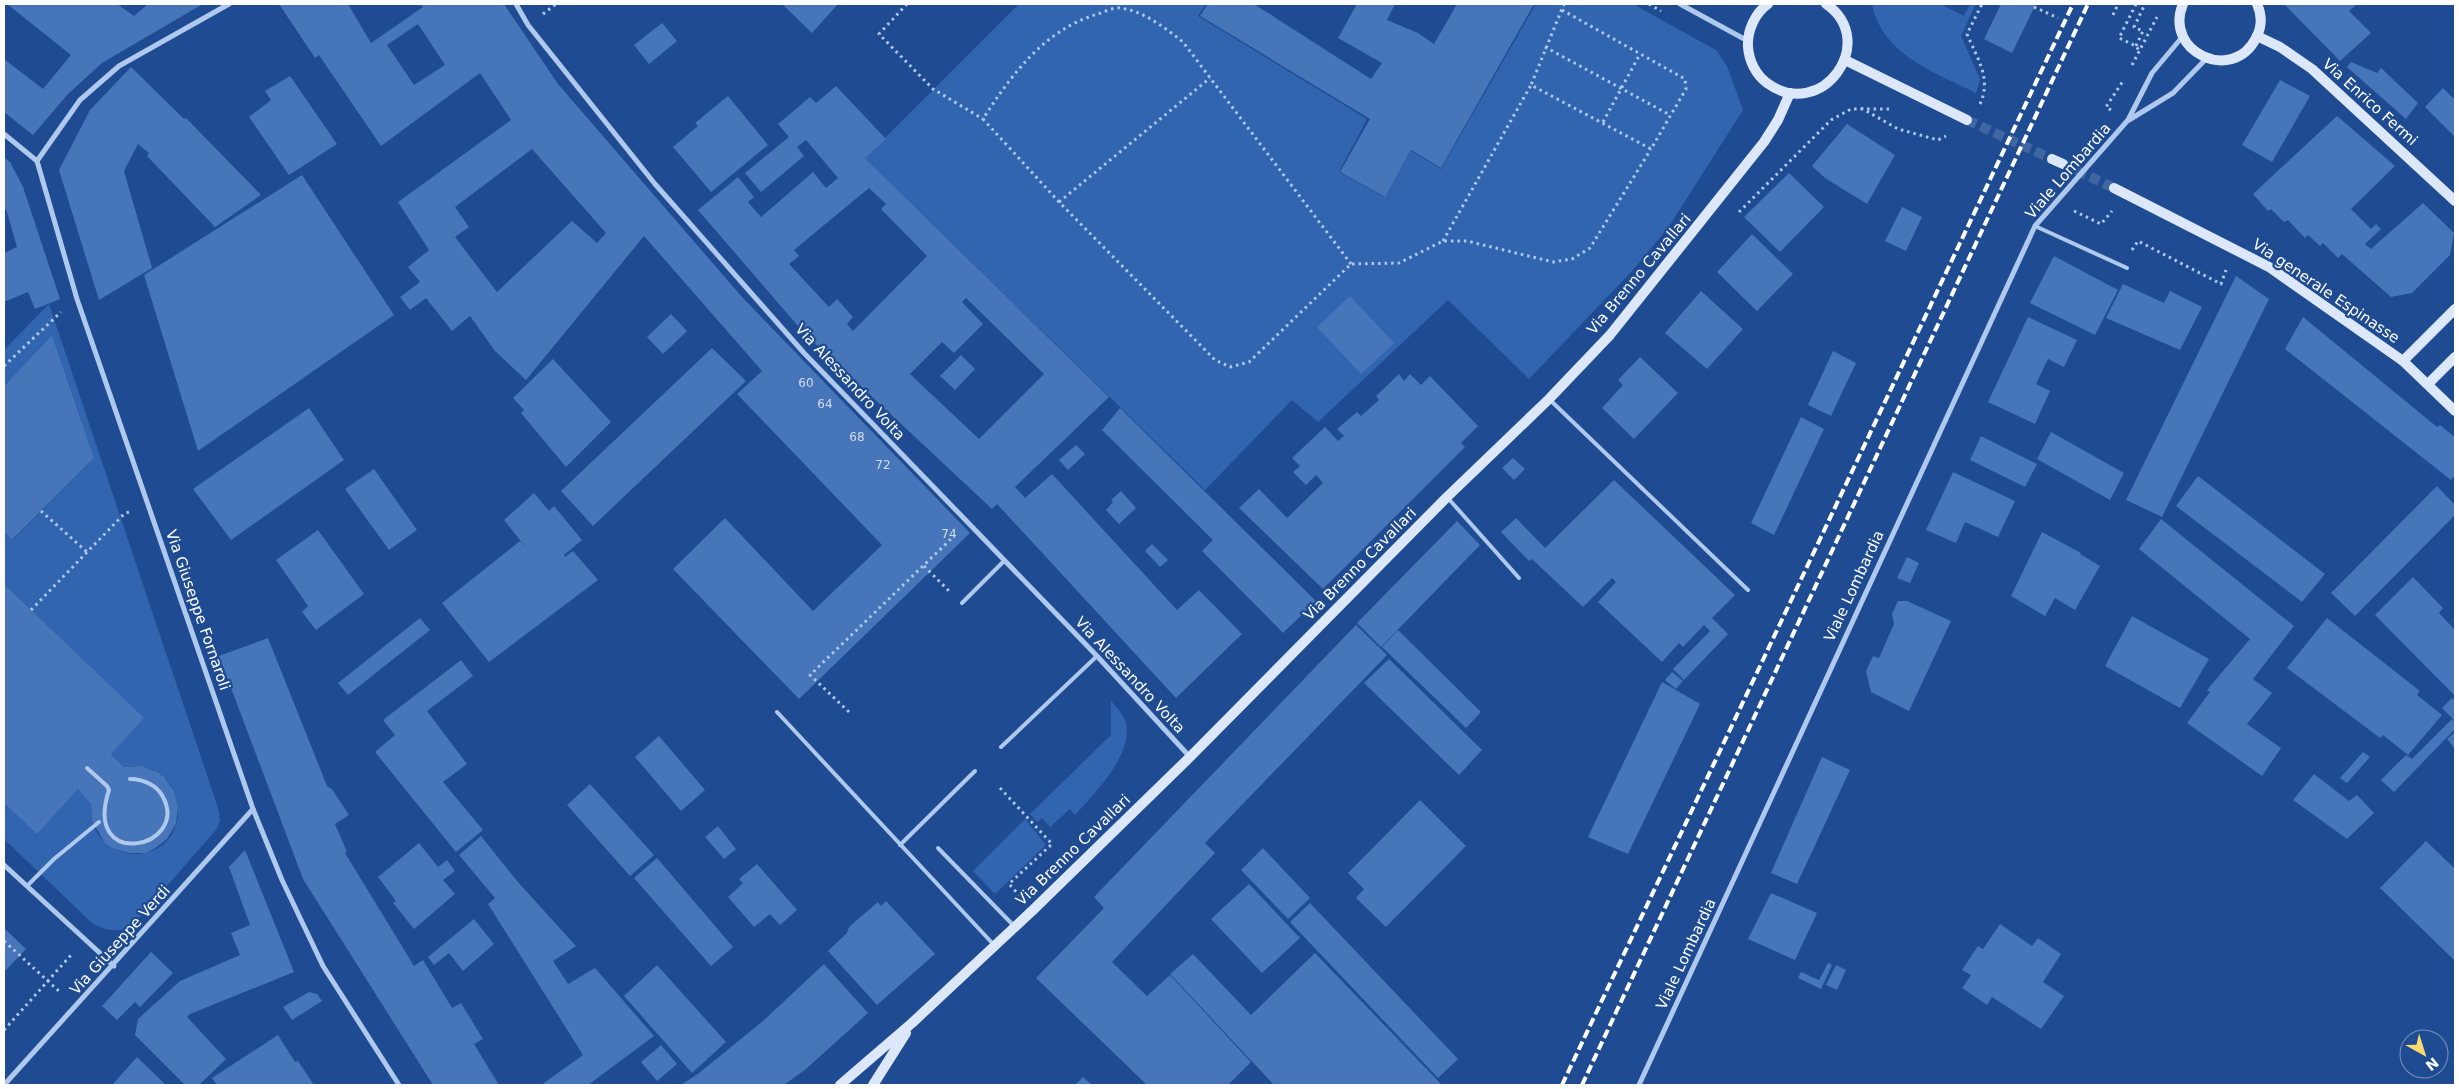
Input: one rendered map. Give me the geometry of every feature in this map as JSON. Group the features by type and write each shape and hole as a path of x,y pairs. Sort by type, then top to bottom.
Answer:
{"street":[{"path":"4,134 37,161 80,100 119,66 229,4"},
{"name":"Via Alessandro Volta","path":"516,4 528,25 655,184 804,353 1097,656 1190,757"},
{"path":"1680,4 1748,41"},
{"path":"1768,4 1752,23 1748,41 1749,57 1757,73 1773,88 1790,93 1808,92 1827,84 1834,78 1844,60 1847,46 1846,32 1839,16 1826,4"},
{"path":"2183,4 2180,18 2183,36 2193,50 2216,60 2233,58 2247,50 2257,36 2261,18 2257,4"},
{"name":"Viale Lombardia","path":"1640,1085 2035,226 2128,120 2152,73 2183,36"},
{"name":"Via Enrico Fermi","path":"2257,36 2280,48 2312,69 2455,201"},
{"name":"Viale Lombardia","path":"2128,120 2173,93 2208,58"},
{"path":"1844,60 1967,120"},
{"name":"Via Brenno Cavallari","path":"840,1085 912,1024 1016,927 1190,757 1610,335 1715,206 1764,142 1778,120 1790,93"},
{"path":"2052,159 2063,164"},
{"name":"Via Giuseppe Fornaroli","path":"37,161 77,299 253,809 282,880 323,966 399,1085"},
{"name":"Via generale Espinasse","path":"2114,188 2269,267 2403,361 2455,410"},
{"path":"2403,361 2455,309"},
{"path":"2428,384 2455,357"},
{"name":"Via Giuseppe Verdi","path":"4,1085 114,966 253,809"},
{"path":"4,865 114,966"},
{"name":"Via Brenno Cavallari","path":"873,1085 912,1024"}],"lane":[{"path":"2035,226 2125,267"},
{"path":"1549,398 1748,590"},
{"path":"1447,497 1519,578"},
{"path":"962,603 1004,561"},
{"path":"1001,747 1097,656"},
{"path":"777,712 996,946"},
{"path":"87,768 107,786 103,818 111,836 125,843 142,844 154,838 162,830 166,822 166,806 158,789 148,782 130,779"},
{"path":"900,844 975,771"},
{"path":"27,886 54,859 99,822"},
{"path":"938,848 1016,927"}],"path":[{"path":"907,4 879,34 933,89 983,120 1059,202 1215,360 1230,367 1249,362 1351,264 1399,263 1443,241 1466,241 1553,262 1572,259 1590,248 1686,89 1685,79 1562,10"},
{"path":"1443,241 1531,85 1564,4"},
{"path":"1982,4 1967,34 1983,70 1986,83 1985,94"},
{"path":"2113,15 2118,4"},
{"path":"2136,4 2119,38 2136,46 2143,31 2134,27 2146,4"},
{"path":"2034,7 2058,18"},
{"path":"983,120 1006,83 1044,43 1081,19 1119,8 1157,22 1184,42 1351,264"},
{"path":"1545,47 1670,115"},
{"path":"1603,122 1640,54"},
{"path":"1059,202 1210,78"},
{"path":"1531,85 1651,149"},
{"path":"1860,107 1898,129 1938,140 1946,136"},
{"path":"1733,218 1820,129 1840,114 1860,107 1892,109"},
{"path":"2055,203 2101,224 2114,210"},
{"path":"2125,267 2138,241 2222,284 2228,267"},
{"path":"4,366 77,299"},
{"path":"31,610 124,514 148,503"},
{"path":"41,511 86,552"},
{"path":"849,712 810,675 956,534"},
{"path":"924,566 962,603"},
{"path":"1000,788 1052,844 1009,884 1033,910"},
{"path":"4,1030 86,939"},
{"path":"4,941 48,981"}],"shaded area":[{"path":"1019,4 1206,4 1198,16 1367,119 1339,172 1384,197 1411,151 1441,169 1536,4 1633,4 1716,50 1727,66 1743,110 1668,228 1633,270 1529,379 1448,300 1318,422 1292,400 1205,490 865,158"},
{"path":"1872,4 1940,4 1964,16 1970,4 1976,4 1961,36 1980,79 1976,93 1912,60 1898,49 1878,22"},
{"path":"49,304 219,811 220,821 216,830 132,926 117,930 102,928 92,923 4,839 4,803 37,833 78,789 91,804 92,820 99,835 108,845 120,851 137,854 156,849 170,838 177,823 178,806 173,789 162,776 146,768 124,767 111,754 143,718 4,584 4,531 13,540 94,458 52,335 4,386 4,350"},
{"path":"1111,701 1122,714 1126,723 1127,735 1118,761 1101,785 1075,815 1070,809 1050,827 1042,818 1037,822 1030,814 1111,735"},
{"path":"1025,819 1046,845 995,894 973,871"}],"building":[{"path":"7,4 117,4 134,16 148,4 201,5 102,63 67,95 33,135 4,112 4,59 43,89 71,55"},
{"path":"279,4 348,4 371,43 423,7 420,4 504,4 558,84 742,297 970,533 799,699 673,569 725,518 813,611 882,545 737,394 762,371 644,236 526,380 495,351 470,316 452,331 426,298 410,310 400,297 420,282 408,267 429,250 398,202 511,120 480,73 381,146 319,55 315,58","holes":["418,24 445,65 414,85 387,45","532,149 606,233 597,243 572,221 497,292 455,237 469,227 455,207"]},
{"path":"782,4 838,4 812,33"},
{"path":"1208,4 1254,4 1371,79 1382,63 1338,38 1357,4 1395,4 1387,20 1418,33 1434,44 1457,4 1534,4 1441,168 1411,150 1385,197 1340,172 1370,119 1200,16"},
{"path":"2001,4 2036,4 2012,53 1984,39"},
{"path":"2284,4 2357,4 2349,11 2371,33 2340,61"},
{"path":"662,23 677,41 649,64 634,45"},
{"path":"2351,62 2377,73 2381,68 2418,103 2406,119 2347,67"},
{"path":"131,67 184,119 186,118 261,195 215,227 147,156 149,153 138,144 124,171 152,268 99,300 59,170 90,110"},
{"path":"290,76 337,144 289,175 249,117 271,100 265,91"},
{"path":"2280,80 2310,96 2272,162 2242,145"},
{"path":"836,86 886,139 865,158 1109,397 1015,487 1025,498 1052,474 1177,610 1199,590 1242,634 1176,698 997,504 992,509 804,333 698,210 738,177 754,197 748,202 761,217 813,172 826,188 838,178 806,140 797,147 804,156 761,192 745,173 789,137 778,124 810,97 816,103","holes":["869,188 886,204 881,209 927,256 853,331 847,324 853,317 837,299 829,307 789,264 799,256 794,250","966,298 1044,374 979,439 910,374 942,342 954,353 983,324 962,302"]},
{"path":"2443,88 2455,100 2455,137 2425,107"},
{"path":"728,96 768,145 711,192 673,147 698,126 695,123"},
{"path":"2337,116 2395,166 2351,209 2371,229 2376,224 2381,229 2365,244 2371,249 2423,203 2454,233 2450,255 2412,293 2391,297 2342,254 2338,258 2323,243 2320,246 2308,235 2305,238 2288,220 2284,222 2271,209 2268,211 2253,194"},
{"path":"1847,124 1895,155 1867,204 1825,178 1812,166"},
{"path":"4,157 10,162 23,187 60,299 35,309 28,292 4,302 4,253 17,247 6,209 4,211"},
{"path":"1789,173 1824,207 1780,252 1744,217"},
{"path":"302,175 394,315 198,451 144,275"},
{"path":"1902,207 1922,217 1906,251 1885,241"},
{"path":"1752,234 1793,274 1757,311 1717,272"},
{"path":"2054,256 2118,290 2095,335 2030,303"},
{"path":"2236,276 2269,299 2162,517 2126,500"},
{"path":"2123,284 2164,303 2170,291 2202,307 2180,350 2106,318"},
{"path":"1701,291 1743,329 1707,369 1665,333"},
{"path":"1350,296 1394,343 1361,374 1317,327"},
{"path":"671,314 687,331 663,354 647,337"},
{"path":"2028,317 2077,340 2064,367 2048,359 2036,384 2050,391 2035,424 1988,402"},
{"path":"2303,317 2437,427 2440,425 2455,437 2455,479 2453,477 2451,480 2285,349"},
{"path":"52,335 94,458 12,540 4,531 4,386"},
{"path":"712,348 746,381 593,526 561,491"},
{"path":"1833,351 1856,363 1831,416 1808,405"},
{"path":"961,355 975,369 955,390 940,376"},
{"path":"1640,357 1678,393 1634,439 1602,408 1623,385 1618,380"},
{"path":"553,359 611,422 566,467 521,413 524,410 513,398"},
{"path":"1399,374 1404,381 1410,374 1421,385 1430,376 1478,426 1461,443 1465,447 1323,589 1239,508 1259,489 1287,518 1323,483 1316,475 1306,485 1293,472 1300,466 1292,458 1325,427 1338,441 1344,436 1337,429 1357,412 1361,416 1379,400 1376,396"},
{"path":"309,408 344,460 231,540 193,489"},
{"path":"1120,408 1316,601 1283,633 1202,551 1213,540 1102,430"},
{"path":"1801,417 1824,429 1774,535 1751,523"},
{"path":"2051,432 2124,473 2110,500 2037,459"},
{"path":"1981,436 2037,464 2025,487 1970,460"},
{"path":"1076,445 1085,454 1068,470 1059,460"},
{"path":"1513,458 1525,469 1514,480 1502,468"},
{"path":"374,469 417,530 389,550 345,489"},
{"path":"1953,472 2015,501 1998,537 1965,522 1956,543 1926,530"},
{"path":"2198,476 2325,574 2302,602 2176,506"},
{"path":"1614,480 1735,595 1712,618 1728,634 1684,680 1673,669 1710,631 1704,625 1683,647 1679,643 1662,662 1598,602 1616,582 1612,578 1583,607 1532,559 1529,561 1501,532 1516,518 1545,548"},
{"path":"2437,486 2455,505 2455,515 2355,616 2331,593"},
{"path":"1121,491 1136,508 1119,524 1106,510 1113,502 1111,500"},
{"path":"534,493 549,511 554,506 582,540 564,555 565,557 573,551 598,580 489,662 442,603 520,541 528,550 504,520"},
{"path":"2161,519 2294,626 2253,679 2272,693 2247,724 2281,748 2262,776 2187,723 2210,692 2207,690 2250,639 2139,549"},
{"path":"1457,521 1480,545 1381,647 1357,623"},
{"path":"318,530 364,594 316,630 302,612 308,606 276,560"},
{"path":"2042,532 2081,553 2100,566 2075,610 2055,598 2045,616 2011,596"},
{"path":"1152,544 1168,560 1160,567 1145,551"},
{"path":"1907,557 1919,563 1910,583 1897,578"},
{"path":"2413,577 2443,608 2439,613 2455,630 2455,696 2375,615"},
{"path":"4,584 144,718 111,754 124,767 141,766 157,772 164,777 174,791 178,807 176,824 167,839 154,849 146,853 128,853 112,848 105,843 92,821 91,804 78,789 37,834 4,803"},
{"path":"1898,601 1907,601 1951,621 1909,711 1871,692 1866,671 1873,656 1879,658 1894,624 1892,614"},
{"path":"2132,616 2209,659 2180,708 2105,666"},
{"path":"420,618 430,630 348,695 338,683"},
{"path":"2327,618 2420,691 2417,695 2442,715 2408,755 2383,735 2380,738 2287,668"},
{"path":"1356,625 1387,655 1205,843 1215,853 1112,962 1147,996 1170,975 1251,1062 1228,1085 1147,1085 1036,978 1104,908 1094,897"},
{"path":"1398,630 1481,712 1466,728 1382,647"},
{"path":"268,638 327,786 332,789 349,815 335,824 347,852 345,853 414,966 423,960 452,1008 461,1003 483,1039 474,1044 499,1085 433,1085 303,879 219,656"},
{"path":"1389,659 1482,750 1459,775 1364,683"},
{"path":"461,660 473,676 427,711 467,764 443,782 483,830 456,852 375,752 395,735 383,720"},
{"path":"1672,672 1683,681 1676,689 1665,680"},
{"path":"1662,682 1700,704 1628,854 1588,837"},
{"path":"2452,698 2455,701 2455,721 2442,708"},
{"path":"2452,719 2455,722 2455,729 2394,792 2381,780 2406,755 2412,759"},
{"path":"2455,732 2455,749 2447,739"},
{"path":"659,736 705,790 681,811 635,757"},
{"path":"2363,752 2370,757 2347,783 2340,778"},
{"path":"1822,757 1850,770 1797,884 1771,873"},
{"path":"2314,774 2349,801 2357,795 2374,813 2347,839 2293,800"},
{"path":"590,784 654,855 630,876 567,805"},
{"path":"1420,800 1466,846 1386,927 1356,898 1364,889 1348,873"},
{"path":"718,826 736,849 724,859 705,837"},
{"path":"481,836 517,881 576,946 553,961 568,984 595,968 654,1036 588,1085 541,1085 583,1055 488,904 495,898 459,855"},
{"path":"2426,841 2455,869 2455,961 2380,888"},
{"path":"419,843 438,867 447,860 455,871 443,880 455,894 414,929 393,903 396,901 378,877"},
{"path":"1263,848 1310,898 1288,919 1241,870"},
{"path":"245,850 294,972 190,1014 187,1017 226,1059 199,1085 185,1085 135,1035 138,1019 180,981 240,955 231,933 250,925 229,867"},
{"path":"657,858 733,947 711,966 634,878"},
{"path":"757,864 797,910 780,925 770,914 754,927 728,897 743,883 739,879"},
{"path":"1249,884 1300,938 1262,973 1211,919"},
{"path":"1771,893 1817,913 1795,960 1748,939"},
{"path":"886,901 935,954 877,1005 828,951 847,933 849,927 878,902 881,906"},
{"path":"1310,903 1458,1059 1438,1078 1290,922"},
{"path":"474,919 494,944 463,971 449,953 434,965 428,957"},
{"path":"2000,924 2032,946 2038,938 2061,954 2043,982 2064,996 2041,1029 1992,997 1987,1005 1962,988 1971,975 1962,970 1978,946 1983,949"},
{"path":"4,928 26,949 4,972"},
{"path":"151,952 173,973 140,1007 135,1002 117,1020 102,1006"},
{"path":"1315,953 1442,1085 1274,1085 1170,974 1193,954 1251,1015"},
{"path":"1828,963 1832,965 1821,989 1798,978 1801,972 1819,980"},
{"path":"824,964 868,1013 806,1069 784,1085 681,1085 699,1073 763,1021"},
{"path":"657,965 726,1042 692,1073 624,996"},
{"path":"1836,965 1846,970 1837,990 1826,985"},
{"path":"309,992 317,994 322,1001 292,1020 283,1007"},
{"path":"278,1035 295,1062 298,1061 314,1085 217,1085 212,1078"},
{"path":"661,1045 677,1064 657,1081 641,1062"},
{"path":"137,1057 166,1085 112,1085"},
{"path":"1083,1077 1092,1085 1075,1085"}],"tunnel":[{"path":"1967,120 2052,159"},
{"path":"2063,164 2114,188"}],"railway":[{"path":"1562,1085 2073,4"},
{"path":"1582,1085 2088,4"}]}
